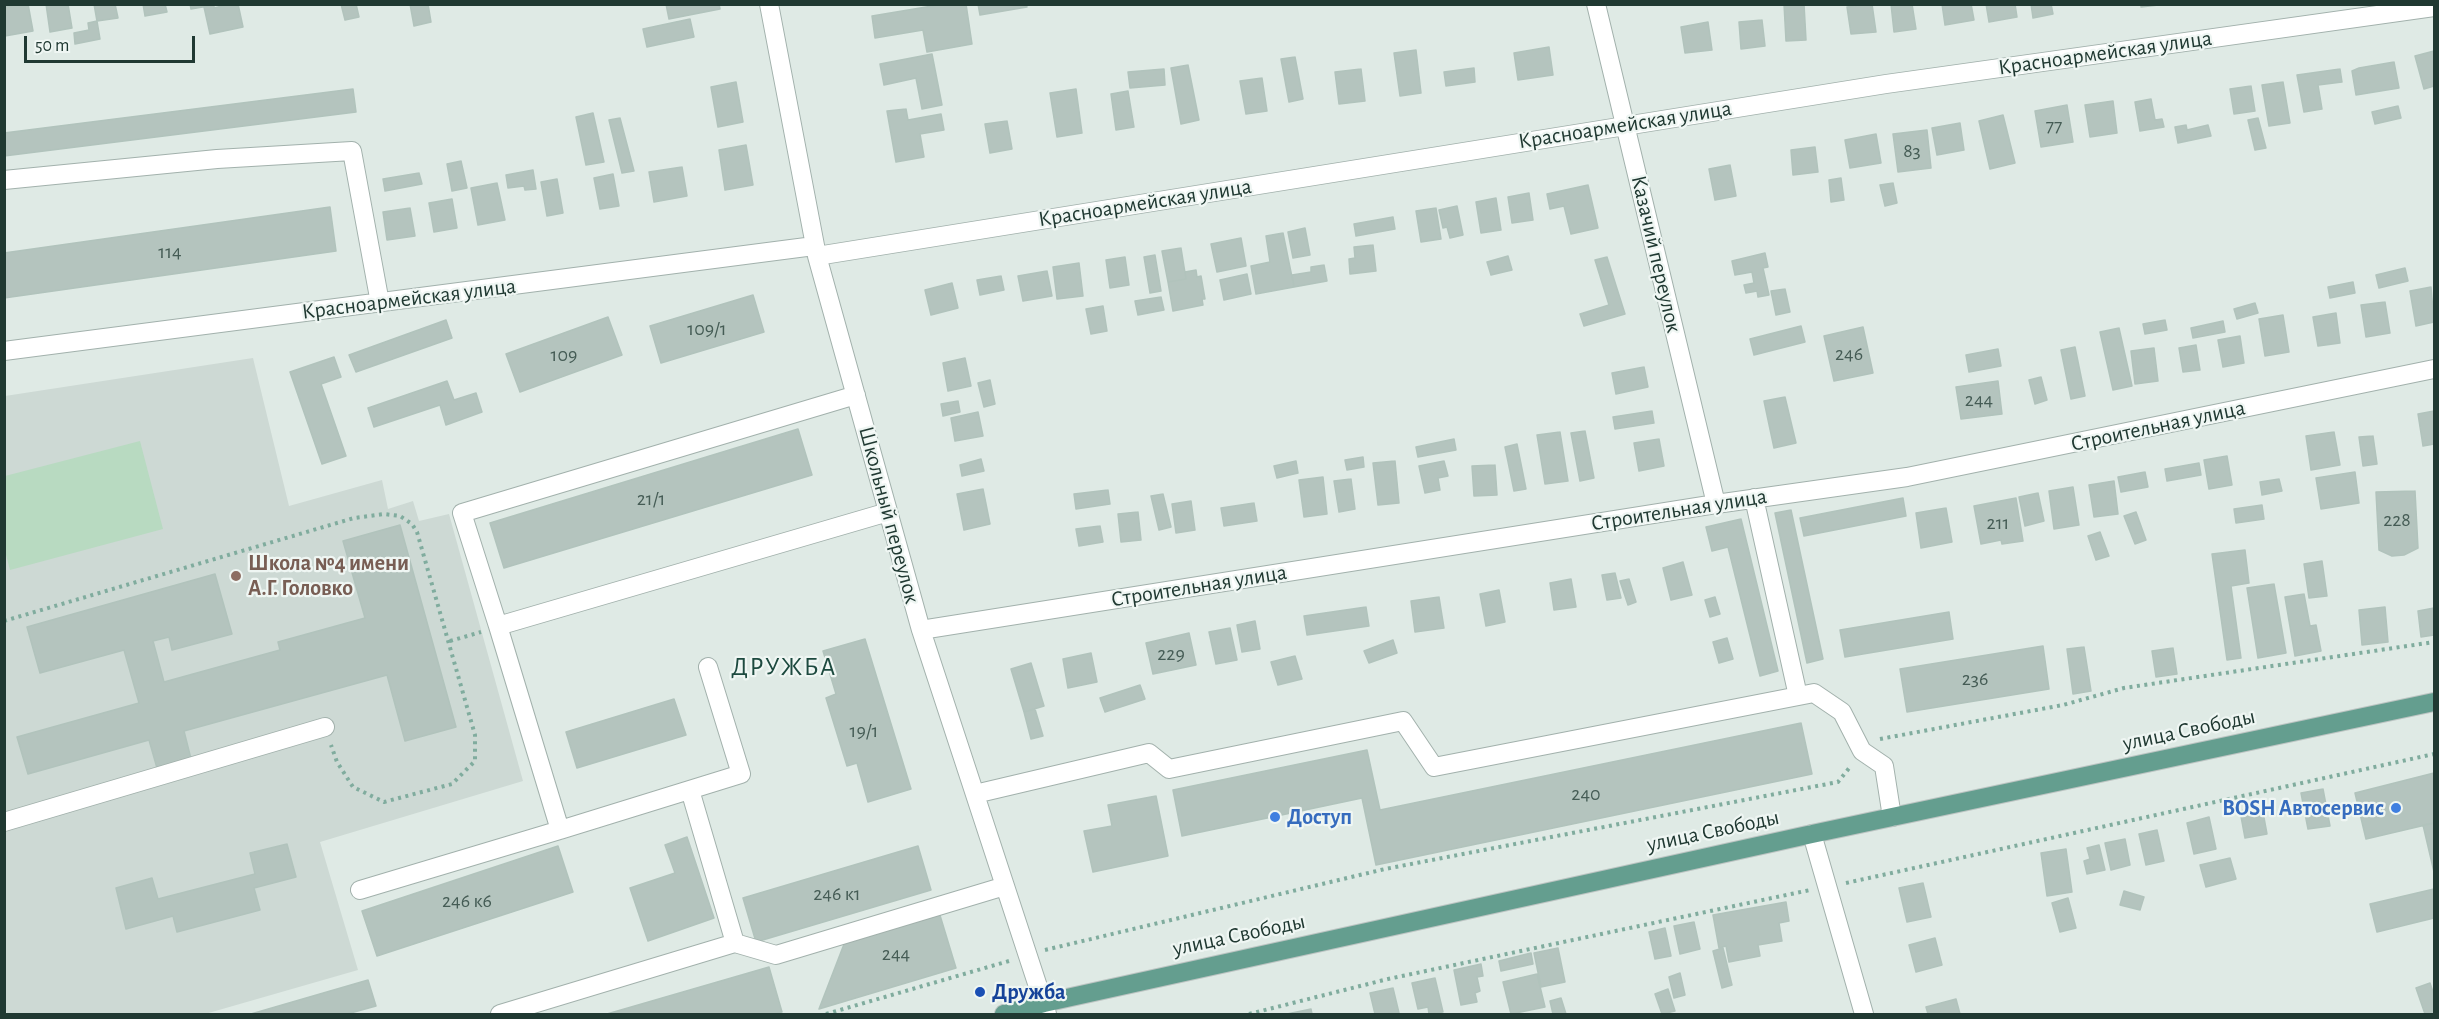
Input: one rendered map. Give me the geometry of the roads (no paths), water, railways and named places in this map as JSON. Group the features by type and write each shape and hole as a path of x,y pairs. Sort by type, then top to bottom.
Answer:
{"main road":[{"name":"улица Свободы","path":"1004,1014 1045,1009 1812,834 2434,702"}],"street":[{"name":"Школьный переулок","path":"769,4 816,251 921,630 1045,1009"},
{"name":"Казачий переулок","path":"1596,4 1716,504"},
{"name":"Красноармейская улица","path":"4,351 816,251 1886,84 2434,7"},
{"path":"4,180 217,159 352,151 380,303"},
{"name":"Строительная улица","path":"921,630 1754,498 1907,477 2434,369"},
{"path":"560,830 462,513 856,395"},
{"path":"1754,498 1798,696"},
{"path":"498,626 888,512"},
{"path":"360,890 741,774 708,667"},
{"path":"975,794 1149,753 1169,769 1402,721 1434,767 1814,693 1842,712 1862,751 1884,766 1892,817"},
{"path":"4,822 325,727"},
{"path":"690,790 735,943"},
{"path":"1812,834 1864,1014"},
{"path":"500,1014 735,943 776,955 1005,886"}],"place":[{"name":"Школа №4 имени А.Г. Головко","path":"236,576"},
{"name":"BOSH Автосервис","path":"2396,808"},
{"name":"Доступ","path":"1275,817"},
{"name":"Дружба","path":"980,992"}],"district":[{"name":"ДРУЖБА","path":"784,667"}]}
